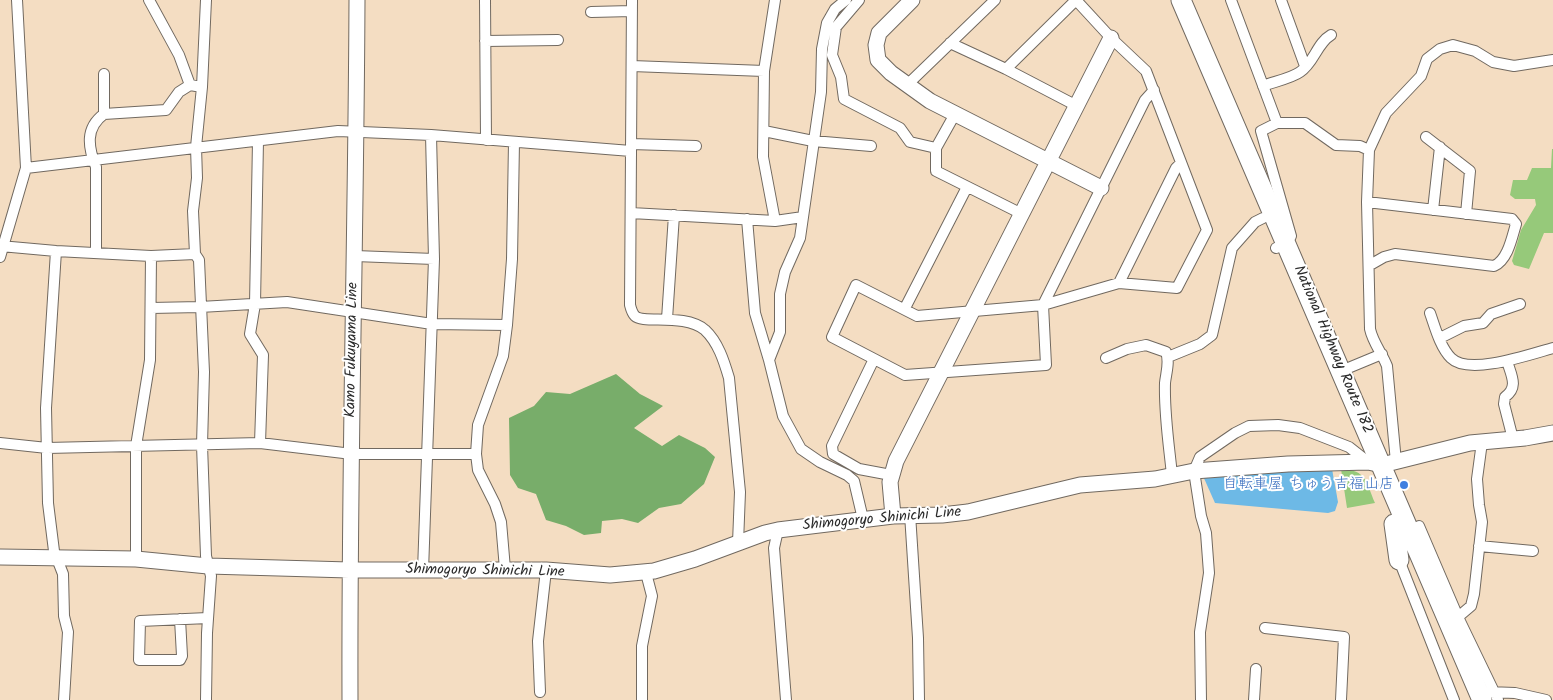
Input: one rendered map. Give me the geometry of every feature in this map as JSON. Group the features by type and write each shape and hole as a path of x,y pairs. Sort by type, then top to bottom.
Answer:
{"highway":[{"name":"National Highway Route 182","path":"1168,0 1263,218 1281,246 1341,371 1382,463 1398,518 1485,697"},
{"name":"National Highway Route 182","path":"1181,0 1281,246 1382,463"},
{"path":"1399,560 1398,518 1419,526"}],"main road":[{"name":"Kamo Fukuyama Line","path":"350,700 349,570 357,131 357,0"},
{"path":"912,0 879,33 876,45 878,60 930,101 1101,188"},
{"path":"893,516 890,482 896,461 1111,38"},
{"name":"Shimogoryo Shinichi Line","path":"0,557 136,559 208,566 349,570 504,569 610,575 646,573 696,559 764,533 778,530 910,514 942,515 968,512 1080,485 1155,479 1194,471 1288,464 1382,463 1470,442 1525,438 1553,433"}],"street":[{"path":"0,257 26,168 18,0"},
{"path":"149,0 179,55 190,85"},
{"path":"206,0 202,88 196,147 197,178 193,211 195,254 199,260 204,372 202,445 206,556 211,576 206,700"},
{"path":"485,0 486,140"},
{"path":"775,0 764,71 763,157 776,221"},
{"path":"769,360 780,332 780,294 783,279 800,238 821,92 822,49 827,23 835,9 846,0"},
{"path":"859,0 836,27 832,55 841,77 844,98 900,128 910,142 936,148"},
{"path":"908,85 995,0"},
{"path":"1006,69 1076,0 1111,38 1146,71 1154,90 1207,230 1177,288 1119,283 1043,305 917,316 905,308 856,285 832,336 905,375 1046,365 1043,305 1145,100 1154,90"},
{"path":"1231,0 1276,123"},
{"path":"1281,0 1305,66"},
{"path":"591,12 632,5 630,305 634,315 640,319 681,320 697,324 713,340 723,360 729,378 740,492 738,543"},
{"path":"1263,86 1301,71 1313,57 1324,39 1331,35"},
{"path":"485,41 558,40"},
{"path":"950,43 1006,69 1077,106"},
{"path":"1201,700 1200,632 1209,573 1206,533 1201,516 1194,471 1200,457 1235,433 1249,426 1278,425 1300,428 1349,447 1382,463 1387,366 1382,354 1372,340 1370,330 1370,265 1367,202 1369,150 1386,113 1422,76 1427,59 1440,49 1453,45 1475,51 1493,62 1514,66 1553,60"},
{"path":"632,66 764,71"},
{"path":"104,74 104,114"},
{"path":"96,253 96,166 90,154 90,134 96,120 104,114 166,110 180,92 190,85 202,88"},
{"path":"955,114 936,148 936,171 1022,214"},
{"path":"1281,246 1291,236 1261,131 1276,123 1305,123 1336,145 1360,146 1369,150"},
{"path":"26,168 338,131 631,147 696,146"},
{"path":"764,131 813,141 871,146"},
{"path":"423,571 434,259 431,135"},
{"path":"1426,137 1470,171 1466,214"},
{"path":"258,141 255,304 250,334 263,355 260,443"},
{"path":"504,569 501,522 495,504 478,470 476,454 478,425 503,356 507,325 512,259 514,142"},
{"path":"1433,210 1440,147"},
{"path":"1119,283 1176,168 1182,163"},
{"path":"905,308 967,187"},
{"path":"1367,202 1512,219 1516,224 1510,245 1500,264 1494,266 1395,254 1384,257 1370,265"},
{"path":"631,213 776,221 803,218"},
{"path":"667,319 674,215"},
{"path":"1168,357 1200,344 1212,335 1232,248 1255,222 1263,218"},
{"path":"747,219 755,313 783,416 802,449 820,462 854,481 862,519"},
{"path":"2,247 151,256 195,254"},
{"path":"56,251 46,408 48,503 54,551 63,574 64,616 68,632 64,700"},
{"path":"136,559 136,446 150,360 151,256"},
{"path":"355,256 434,259"},
{"path":"151,308 288,302 432,324 507,325"},
{"path":"1440,338 1464,326 1483,323 1491,314 1520,304"},
{"path":"1430,313 1445,350 1451,359 1459,364 1474,365 1507,361 1553,348"},
{"path":"1106,358 1146,345 1166,352 1168,357 1165,406 1172,475"},
{"path":"1341,371 1382,354"},
{"path":"874,359 832,446 833,454 859,469 891,475"},
{"path":"1507,361 1513,386 1512,392 1505,397 1504,404 1513,439"},
{"path":"1458,618 1471,606 1482,522 1477,479 1482,442"},
{"path":"0,443 47,448 260,443 352,454 476,454"},
{"path":"910,514 918,638 919,700"},
{"path":"1419,526 1458,618 1485,697 1515,693 1546,700"},
{"path":"778,530 774,548 786,700"},
{"path":"1479,546 1532,551"},
{"path":"1399,560 1454,700"},
{"path":"540,692 538,641 546,570"},
{"path":"642,700 642,646 652,596 646,573"},
{"path":"180,619 182,656 180,660 139,660 140,621 180,619 208,618"},
{"path":"1265,628 1344,636 1341,700"},
{"path":"1254,700 1256,669"}],"green space":[{"path":"1552,149 1553,233 1544,233 1529,269 1514,265 1512,261 1521,230 1536,205 1535,199 1515,199 1510,195 1513,180 1527,180 1532,168 1551,168"},
{"path":"616,374 640,394 663,406 634,428 662,446 679,435 705,448 715,457 704,484 681,504 659,508 638,523 622,519 602,521 601,533 584,535 566,526 546,520 536,494 518,488 510,475 509,418 534,406 546,392 570,394"},
{"path":"1341,469 1356,472 1364,478 1375,503 1347,508"}],"water":[{"path":"1332,469 1338,502 1335,511 1328,513 1215,503 1203,476"}],"place":[{"name":"自転車屋 ちゅう吉福山店","path":"1404,485"}]}
